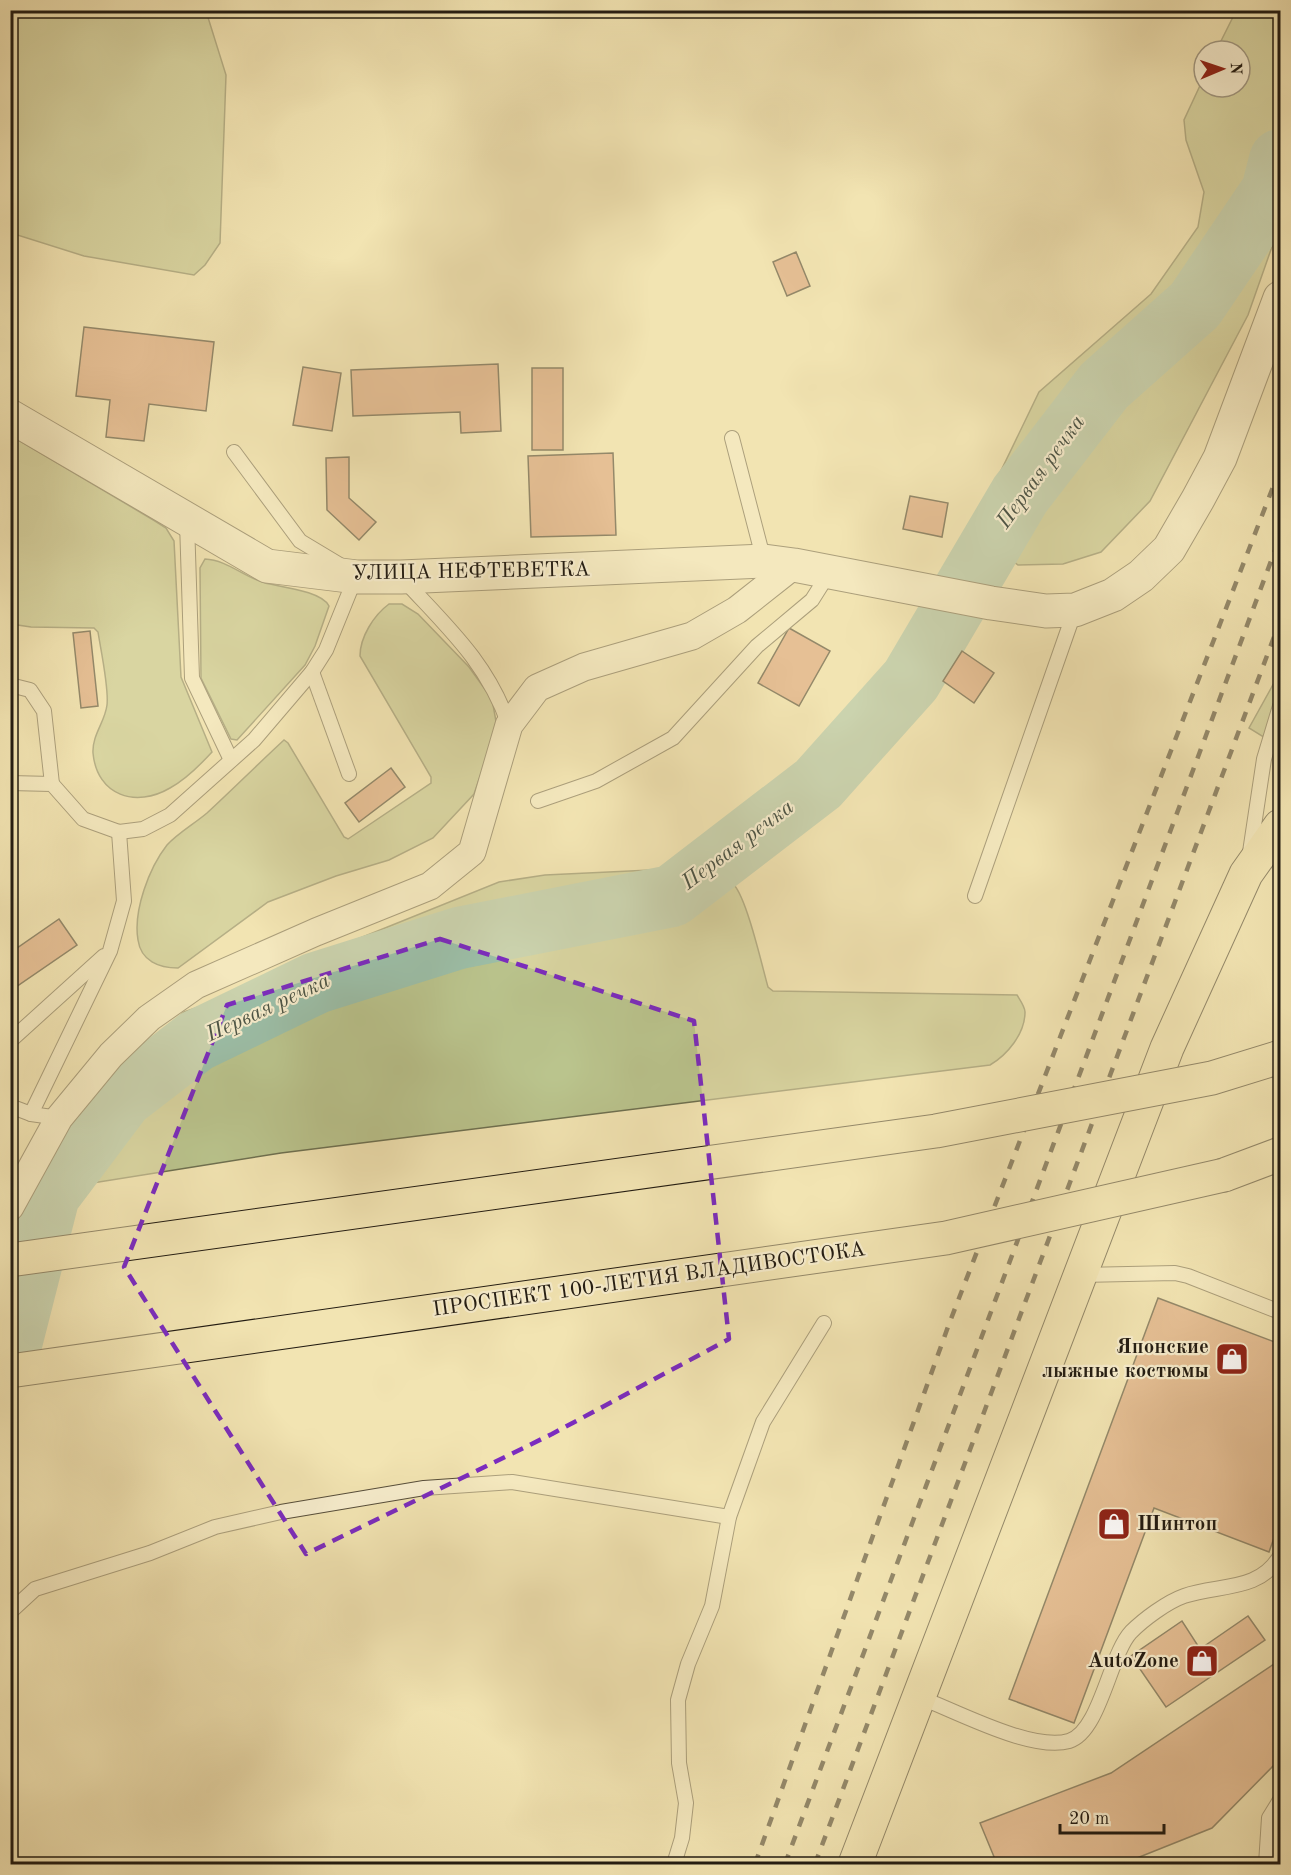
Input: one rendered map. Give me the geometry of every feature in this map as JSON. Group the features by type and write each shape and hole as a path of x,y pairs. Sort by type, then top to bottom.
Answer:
{"main road":[{"path":"855,1864 1167,1048 1246,874 1281,826"},
{"path":"10,1260 936,1131 1212,1078 1281,1057"},
{"name":"ПРОСПЕКТ 100-ЛЕТИЯ ВЛАДИВОСТОКА","path":"10,1371 946,1238 1224,1175 1281,1154"}],"street":[{"name":"УЛИЦА НЕФТЕВЕТКА","path":"10,416 187,517 267,566 357,577 400,577 779,563 990,603 1046,611 1075,610 1113,595 1141,576 1169,549 1220,458 1281,298"},
{"path":"10,1207 59,1118 111,1055 142,1025 196,985 316,932 430,886 472,852 509,725 537,688 585,667 692,636 737,610 779,563"}],"lane":[{"path":"732,438 779,563"},
{"path":"10,685 30,690 44,711 52,784 83,819 119,832 143,829 170,815 254,740 312,672 326,651 357,577 300,541 234,452"},
{"path":"187,517 192,678 231,760"},
{"path":"538,801 596,782 673,738 756,646 812,600 829,573"},
{"path":"400,577 478,662 498,694 509,725"},
{"path":"975,896 1075,610"},
{"path":"312,672 349,774"},
{"path":"1246,874 1264,759 1281,706"},
{"path":"10,783 52,784"},
{"path":"31,1114 110,951 124,901 119,832"},
{"path":"10,1041 110,951"},
{"path":"10,1106 31,1114 59,1118"},
{"path":"1079,1275 1181,1274 1281,1312"},
{"path":"674,1864 682,1838 686,1803 679,1763 678,1700 688,1664 712,1606 729,1517 763,1422 824,1323"},
{"path":"10,1612 35,1589 150,1553 215,1527 281,1512 424,1488 512,1482 729,1517"},
{"path":"919,1697 1035,1742 1072,1741 1087,1726 1130,1633 1182,1597 1259,1579 1273,1569 1281,1556"},
{"path":"1265,1864 1269,1818 1281,1800"}],"highlighted area":[{"path":"440,939 694,1021 729,1339 552,1434 306,1554 124,1267 227,1005"}],"green space":[{"path":"10,11 206,11 226,75 220,243 205,265 194,275 84,256 11,233"},
{"path":"1236,11 1280,11 1280,224 1248,315 1150,501 1101,552 1063,564 1018,565 982,538 982,510 1039,392 1151,294 1198,227 1204,192 1186,140 1184,120 1194,99 1252,99 1252,39 1222,39"},
{"path":"10,435 166,528 174,541 181,677 212,752 181,781 157,794 132,797 120,794 110,788 96,768 93,746 107,705 106,679 98,632 94,628 31,627 11,624"},
{"path":"205,559 221,562 265,583 310,593 325,601 329,606 315,646 305,665 237,740 231,739 201,678 200,568"},
{"path":"389,604 402,604 418,614 469,667 492,699 497,727 474,794 433,838 389,860 336,876 268,902 178,968 164,967 152,962 140,947 137,929 140,903 160,854 171,841 207,813 284,740 288,743 344,837 348,839 431,783 431,777 360,656 362,641 369,627"},
{"path":"1280,672 1280,747 1249,728"},
{"path":"672,869 713,873 734,885 749,918 768,987 773,991 1017,995 1025,1012 1022,1028 1009,1050 990,1065 281,1153 80,1185 69,1183 62,1174 66,1151 81,1122 137,1056 184,1012 228,997 323,953 499,882 545,875"},
{"path":"1280,919 1280,973 1275,949"}],"building":[{"path":"796,252 810,286 787,296 773,262"},
{"path":"84,327 214,342 206,411 149,404 144,441 106,437 110,400 76,396"},
{"path":"498,364 501,431 461,433 460,412 353,416 351,370"},
{"path":"303,367 341,373 332,431 293,425"},
{"path":"532,368 563,368 563,450 532,450"},
{"path":"613,453 616,535 531,537 528,456"},
{"path":"349,457 349,498 376,522 359,540 327,510 326,458"},
{"path":"910,496 948,503 942,537 903,529"},
{"path":"789,628 830,651 799,706 758,683"},
{"path":"90,631 98,706 81,708 73,633"},
{"path":"962,651 994,673 974,703 943,681"},
{"path":"391,768 405,787 359,822 345,803"},
{"path":"59,919 77,945 10,991 10,953"},
{"path":"1158,1298 1280,1344 1280,1521 1269,1552 1154,1508 1074,1723 1009,1699"},
{"path":"1248,1616 1265,1640 1166,1707 1131,1656 1182,1621 1200,1649"},
{"path":"1280,1660 1280,1759 1212,1828 1122,1864 997,1864 980,1823 1111,1773"}],"waterway":[{"name":"Первая речка","path":"10,1348 49,1195 122,1098 196,1041 316,983 459,938 672,896 818,784 911,680 1020,495 1104,386 1195,305 1272,191 1280,160"}],"railway":[{"path":"755,1864 949,1324 1280,469"},
{"path":"785,1864 1280,537"},
{"path":"815,1864 1280,621"}],"place":[{"name":"Японские лыжные костюмы","path":"1232,1359"},
{"name":"Шинтоп","path":"1114,1524"},
{"name":"AutoZone","path":"1202,1661"}]}
